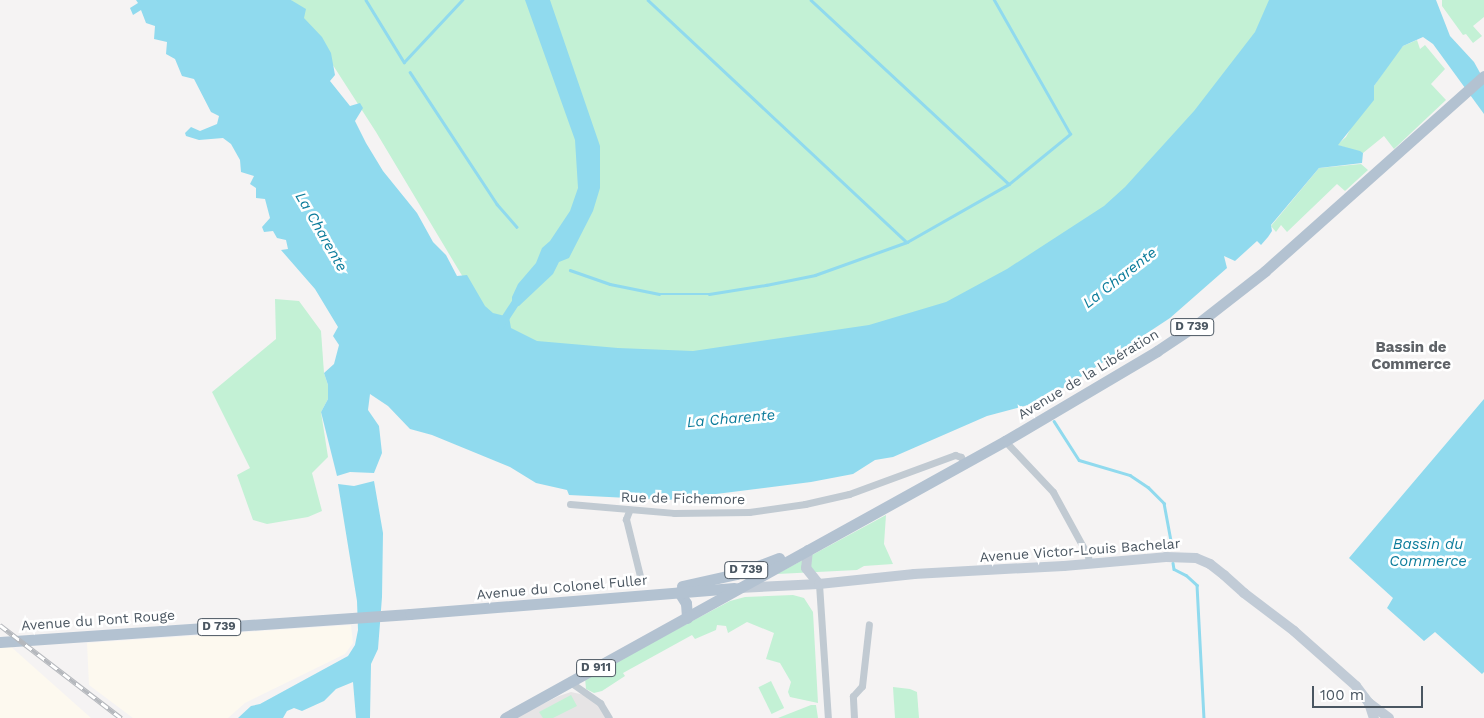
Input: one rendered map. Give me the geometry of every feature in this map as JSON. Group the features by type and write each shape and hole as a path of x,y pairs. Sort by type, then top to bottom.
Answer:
{"main road":[{"name":"Avenue de la Libération","path":"739,588 1005,441 1118,376 1196,325 1265,270 1484,76"},
{"name":"D 739","path":"663,593 681,586 707,581 764,565 827,539"},
{"path":"808,550 806,568 819,584"},
{"name":"Avenue Victor-Louis Bachelar","path":"739,588 819,584 914,574 1182,556 1203,560 1294,631 1356,686 1368,703 1374,718"},
{"name":"D 739","path":"687,618 739,588"},
{"name":"Avenue du Colonel Fuller","path":"348,618 739,588"},
{"path":"679,592 686,603 687,618"},
{"name":"Avenue du Pont Rouge","path":"0,642 348,618"},
{"name":"D 911","path":"509,717 687,618"},
{"name":"Avenue Victor-Louis Bachelar","path":"1368,703 1389,718"}],"street":[{"path":"1005,441 1053,492 1088,556 1089,563"},
{"name":"Rue de Fichemore","path":"570,504 629,511 708,514 749,512 805,504 849,494 955,455 961,457 964,463"},
{"path":"629,511 626,519 641,580"},
{"path":"819,584 828,718"},
{"path":"854,718 853,696 862,686 869,624"},
{"path":"570,682 600,703 609,718"}],"shaded area":[{"path":"351,625 353,643 345,654 245,703 228,718 133,718 89,685 87,643"},
{"path":"0,637 91,718 0,718"},
{"path":"571,692 594,697 609,718 514,718 559,696"}],"green space":[{"path":"291,0 1288,0 1077,263 693,382 497,334 376,132"},
{"path":"1442,0 1484,0 1484,17 1473,26 1482,36 1473,43 1466,34 1463,35 1442,6"},
{"path":"1417,40 1420,49 1425,45 1445,69 1431,84 1446,100 1394,149 1384,136 1363,153 1337,145 1346,137 1374,86 1395,55 1403,46"},
{"path":"1361,164 1368,170 1345,191 1337,184 1287,232 1281,225 1276,232 1271,226 1319,168"},
{"path":"275,299 299,301 321,331 328,399 321,412 328,457 312,473 322,511 308,517 267,524 253,520 237,475 250,468 212,392 276,339"},
{"path":"886,515 884,544 893,564 864,566 857,570 777,574"},
{"path":"793,595 804,598 813,612 818,703 790,697 788,692 791,682 780,663 766,659 774,633 747,622 728,633 726,626 717,625 716,630 695,639 692,635 623,673 625,676 602,691 594,693 586,689 585,678 730,601 745,597"},
{"path":"771,681 784,708 772,714 758,687"},
{"path":"893,687 910,689 917,692 919,718 895,718"},
{"path":"571,695 577,706 553,718 543,718 539,712"},
{"path":"811,705 816,705 818,718 778,718"}],"water":[{"name":"La Charente","path":"136,0 291,0 306,9 304,18 322,37 331,53 335,75 330,81 350,106 360,103 363,108 355,121 366,143 383,171 417,213 433,242 446,255 457,276 467,275 485,306 493,313 509,317 511,328 537,341 618,348 693,351 869,325 946,302 1007,269 1104,206 1125,187 1194,111 1255,32 1269,0 1436,0 1450,36 1474,62 1484,80 1484,114 1433,44 1423,37 1403,46 1374,86 1374,100 1338,145 1363,153 1362,163 1319,168 1271,225 1272,231 1261,245 1257,241 1235,261 1224,256 1227,268 1170,318 1067,386 1028,405 987,416 893,457 875,460 853,474 811,482 668,500 569,495 567,490 536,483 510,467 432,435 410,429 388,406 370,394 368,410 379,426 382,453 374,473 350,472 337,476 321,412 328,399 328,385 324,373 334,364 339,345 333,336 338,327 315,289 281,250 288,249 286,240 277,238 273,231 264,232 262,227 270,218 265,199 256,198 256,188 250,184 254,176 241,172 240,160 231,144 223,138 199,140 186,136 185,133 191,127 200,131 217,124 219,116 211,112 194,79 182,76 175,59 166,54 167,42 154,39 155,26 146,23 141,10 133,15 130,8 138,3"},
{"path":"525,0 550,0 600,146 600,188 593,211 569,258 559,262 553,274 519,306 512,307 512,297 518,284 536,263 542,248 550,241 570,211 578,188 575,140"},
{"name":"Bassin du Commerce","path":"1484,399 1484,672 1482,674 1435,632 1424,641 1387,608 1393,598 1349,558"},
{"path":"374,481 383,533 382,597 378,649 371,664 370,718 356,718 353,682 336,689 324,701 302,711 294,708 287,711 283,718 238,718 251,706 260,704 348,656 355,645 358,630 357,601 338,484 354,486"}],"waterway":[{"path":"366,0 404,62 462,0"},
{"path":"648,0 907,242 1009,184"},
{"path":"811,0 1009,184 1070,134 994,0"},
{"path":"410,72 497,204 517,227"},
{"path":"570,270 610,284 659,294 709,294 815,275 907,242"},
{"path":"501,325 518,299"},
{"path":"1042,395 1045,403"},
{"path":"1054,421 1079,460 1130,475 1148,487 1164,503 1172,546"},
{"path":"1173,563 1174,569 1186,575 1197,585 1204,718"}],"railway":[{"path":"0,625 121,718"}],"district":[{"name":"Bassin de Commerce","path":"1411,356"}]}
